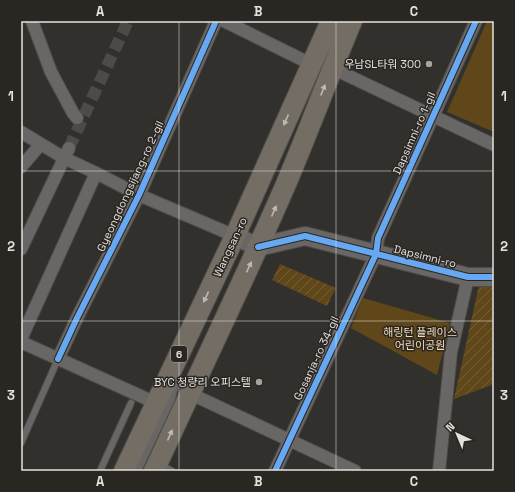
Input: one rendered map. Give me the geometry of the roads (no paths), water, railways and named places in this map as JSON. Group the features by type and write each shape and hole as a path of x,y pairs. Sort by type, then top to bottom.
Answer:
{"main road":[{"name":"Wangsan-ro","path":"124,471 235,236 331,21"},
{"name":"6","path":"161,469 189,393 258,247 352,21"},
{"path":"235,236 258,247"},
{"name":"Dapsimni-ro","path":"258,247 305,236 468,278 494,276"}],"street":[{"path":"32,21 51,72 77,118"},
{"name":"Gyeongdongsijang-ro 2-gil","path":"58,358 139,195 216,21"},
{"path":"224,21 311,64"},
{"name":"Dapsimni-ro 1-gil","path":"376,254 378,238 476,21"},
{"path":"332,68 494,145"},
{"path":"21,132 41,144 66,153 96,173 139,195 235,236"},
{"path":"21,167 41,144"},
{"path":"21,249 66,153"},
{"path":"21,339 96,173"},
{"name":"Gosanja-ro 34-gil","path":"275,471 376,254"},
{"path":"439,471 451,352 468,278"},
{"path":"21,342 156,403"},
{"path":"189,393 355,471"}],"lane":[{"path":"138,471 172,399 183,346"},
{"path":"21,443 58,358"},
{"path":"100,471 130,403"}],"tunnel":[{"path":"69,148 128,21"}],"place":[{"name":"우남SL타워 300","path":"429,64"},
{"name":"BYC 청량리 오피스텔","path":"259,382"}],"park label":[{"name":"해링턴 플레이스 어린이공원","path":"420,338"}]}
